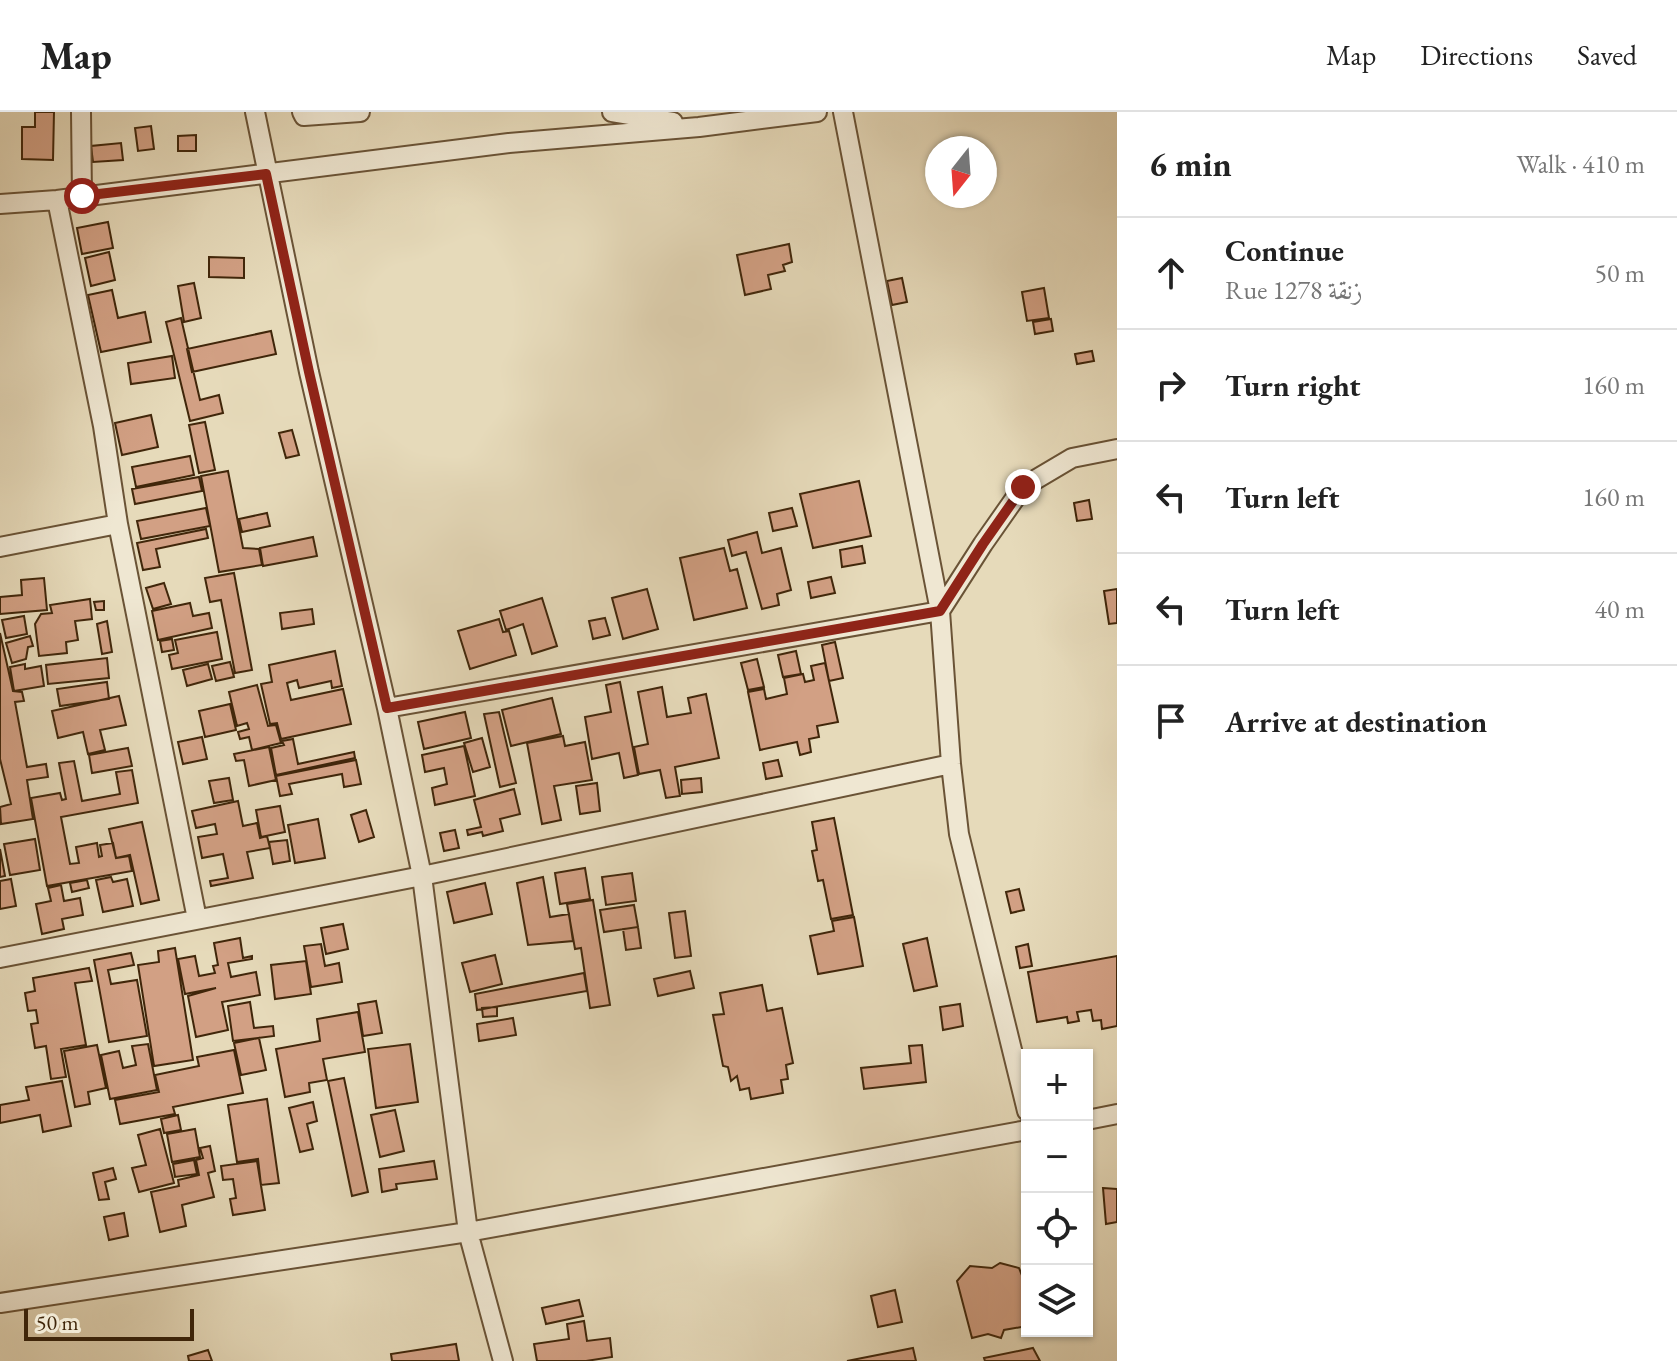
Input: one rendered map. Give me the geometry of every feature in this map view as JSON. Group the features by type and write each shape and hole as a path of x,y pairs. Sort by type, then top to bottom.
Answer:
{"street":[{"path":"81,112 82,196"},
{"path":"255,112 309,372 387,708 422,876 468,1232 503,1361"},
{"path":"303,113 360,112"},
{"path":"612,112 699,127"},
{"path":"0,204 57,200 509,143 699,127 817,112"},
{"path":"843,112 940,611 959,834 1021,1088"},
{"path":"57,200 197,919"},
{"path":"387,708 940,611 1023,487 1072,458 1117,449"},
{"path":"0,547 118,524"},
{"path":"0,958 422,876 951,764"},
{"path":"1093,1119 1117,1114"},
{"path":"0,1303 468,1232 1021,1131"}],"building":[{"path":"35,112 54,112 53,160 22,159 22,127 35,127"},
{"path":"151,126 154,149 138,151 135,128"},
{"path":"196,135 196,151 178,151 178,136"},
{"path":"121,143 123,160 93,162 91,146"},
{"path":"108,222 113,248 82,254 77,228"},
{"path":"789,244 792,262 783,265 785,271 768,275 771,289 745,295 737,255"},
{"path":"109,252 115,280 91,286 85,258"},
{"path":"209,257 244,258 244,278 209,277"},
{"path":"902,278 907,302 892,305 887,281"},
{"path":"194,283 201,318 184,322 178,286"},
{"path":"1044,288 1049,318 1027,321 1022,292"},
{"path":"112,290 118,318 145,312 151,342 101,352 88,295"},
{"path":"181,318 200,400 219,395 223,413 190,421 166,322"},
{"path":"1051,319 1053,331 1035,334 1033,322"},
{"path":"271,331 276,354 192,372 187,349"},
{"path":"1092,351 1094,361 1077,364 1075,354"},
{"path":"172,356 175,378 131,384 128,363"},
{"path":"151,415 158,447 122,455 115,423"},
{"path":"205,422 215,470 199,473 189,425"},
{"path":"292,430 299,455 286,458 279,433"},
{"path":"190,456 194,475 136,487 132,467"},
{"path":"228,471 243,548 259,549 262,565 219,572 201,476"},
{"path":"199,477 202,491 135,504 132,489"},
{"path":"859,481 871,536 813,548 800,494"},
{"path":"1089,500 1092,519 1077,521 1074,503"},
{"path":"206,508 210,526 141,539 137,521"},
{"path":"792,508 797,526 773,531 769,513"},
{"path":"267,513 270,526 242,532 239,519"},
{"path":"206,529 208,538 156,549 160,567 143,570 137,543"},
{"path":"757,532 762,553 781,548 791,590 777,594 779,605 762,609 746,552 732,556 728,540"},
{"path":"313,537 317,556 263,566 260,548"},
{"path":"862,546 865,563 842,567 840,550"},
{"path":"724,548 730,571 737,569 747,608 694,620 680,558"},
{"path":"234,573 252,670 235,673 221,600 210,602 205,578"},
{"path":"831,577 835,593 811,598 808,582"},
{"path":"44,578 47,610 0,614 0,597 22,595 21,580"},
{"path":"164,583 171,604 153,609 146,588"},
{"path":"647,589 658,629 623,639 612,598"},
{"path":"1117,589 1117,623 1109,624 1104,591"},
{"path":"542,598 557,646 532,654 523,624 506,630 500,611"},
{"path":"90,599 92,619 75,621 78,640 66,642 67,653 39,656 35,624 41,614 52,613 50,605"},
{"path":"104,601 104,610 96,610 94,602"},
{"path":"190,603 193,616 209,613 212,628 158,640 152,611"},
{"path":"312,609 314,624 282,629 280,613"},
{"path":"24,616 27,634 6,638 2,620"},
{"path":"605,618 610,635 593,639 589,621"},
{"path":"499,619 503,632 509,631 516,655 470,669 458,631"},
{"path":"107,621 112,652 102,654 97,624"},
{"path":"217,632 222,659 172,669 169,655 178,653 175,640"},
{"path":"0,633 13,691 22,692 24,701 15,702 27,767 46,764 48,777 27,780 33,819 1,824 0,807 11,804 0,759"},
{"path":"30,636 33,646 28,647 26,659 12,663 6,643"},
{"path":"172,639 174,650 162,652 160,641"},
{"path":"835,642 843,678 829,681 822,645"},
{"path":"335,651 342,686 332,688 331,681 299,688 297,680 287,683 291,700 343,689 351,724 281,739 277,723 270,724 261,684 272,682 269,665"},
{"path":"796,651 801,674 783,677 778,655"},
{"path":"107,658 109,678 48,684 46,665"},
{"path":"757,659 764,687 748,690 741,663"},
{"path":"230,662 234,677 216,681 212,666"},
{"path":"825,663 838,722 817,726 819,737 809,739 811,752 800,755 797,742 760,750 748,692 764,689 766,699 787,694 784,678 803,674 805,682 814,680 811,666"},
{"path":"25,664 25,669 41,666 44,686 14,691 10,667"},
{"path":"208,664 212,679 187,686 183,670"},
{"path":"107,682 109,699 60,706 57,689"},
{"path":"620,682 638,775 624,778 619,753 592,759 585,717 611,712 606,685"},
{"path":"257,685 268,726 276,725 281,743 252,750 249,737 240,739 238,732 249,729 247,723 237,726 229,692"},
{"path":"662,687 667,717 691,713 688,698 706,694 719,758 675,767 680,796 666,798 660,770 639,774 634,747 648,744 638,692"},
{"path":"119,696 126,725 100,730 105,750 88,754 83,732 58,738 52,711"},
{"path":"552,698 561,734 511,746 502,710"},
{"path":"230,704 236,730 205,737 199,711"},
{"path":"465,712 471,738 424,749 418,722"},
{"path":"499,712 516,783 500,787 484,714"},
{"path":"563,736 565,746 585,742 592,780 554,786 561,820 542,824 527,743"},
{"path":"202,737 207,759 183,764 178,742"},
{"path":"482,738 490,767 473,772 464,743"},
{"path":"293,739 298,764 354,752 355,758 276,775 271,748"},
{"path":"464,746 475,796 435,805 432,788 447,784 444,768 425,772 422,755"},
{"path":"269,747 276,780 249,786 244,760 236,761 234,754"},
{"path":"128,748 132,766 92,773 89,755"},
{"path":"356,760 361,784 344,787 342,774 289,784 292,794 280,796 276,776"},
{"path":"778,760 782,776 766,779 763,763"},
{"path":"74,761 82,801 120,794 116,772 132,770 138,803 61,817 70,864 79,863 76,847 97,843 99,857 102,856 100,845 113,843 116,858 129,856 132,871 47,886 31,798 60,793 62,800 66,799 59,763"},
{"path":"229,778 233,800 214,803 209,781"},
{"path":"701,778 702,792 682,794 681,780"},
{"path":"597,783 600,811 580,814 576,786"},
{"path":"514,789 520,814 500,819 503,831 483,836 482,832 468,835 467,830 481,827 474,800"},
{"path":"238,801 243,826 257,823 260,838 267,836 270,848 247,852 253,878 211,886 210,881 228,878 223,854 202,858 198,837 217,834 215,824 196,828 192,811"},
{"path":"280,806 285,832 261,837 256,810"},
{"path":"366,810 374,837 359,842 351,815"},
{"path":"834,818 853,915 831,919 823,880 818,881 812,851 817,850 812,822"},
{"path":"318,819 325,858 295,863 288,825"},
{"path":"142,822 159,900 141,904 130,855 116,858 109,829"},
{"path":"455,830 459,848 444,851 440,833"},
{"path":"35,839 40,870 10,875 4,844"},
{"path":"287,840 290,861 273,864 269,842"},
{"path":"0,849 5,876 0,877"},
{"path":"585,868 590,899 560,904 555,873"},
{"path":"632,873 636,901 606,905 602,877"},
{"path":"111,877 113,882 127,879 133,906 103,912 96,880"},
{"path":"543,877 550,917 569,914 573,941 528,945 517,883"},
{"path":"11,879 16,906 0,909 0,881"},
{"path":"87,880 89,888 72,892 70,883"},
{"path":"485,883 492,914 454,923 447,892"},
{"path":"61,885 64,901 80,898 83,915 62,919 64,929 42,934 36,904 51,901 48,888"},
{"path":"1019,889 1024,910 1011,913 1006,892"},
{"path":"593,900 610,1005 590,1008 581,948 575,949 567,904"},
{"path":"634,905 638,927 604,932 600,910"},
{"path":"685,911 691,956 675,958 669,913"},
{"path":"854,917 863,966 818,974 810,936 834,931 832,921"},
{"path":"343,924 348,949 326,954 321,928"},
{"path":"638,927 641,948 626,950 623,929"},
{"path":"240,938 243,958 252,956 252,959 228,963 231,977 256,972 260,995 222,1002 228,1030 196,1037 188,996 216,988 185,994 178,959 195,956 199,976 215,973 213,966 218,965 214,943"},
{"path":"927,938 937,986 914,991 903,944"},
{"path":"321,944 325,966 339,963 342,982 311,987 304,946"},
{"path":"1028,944 1032,966 1020,968 1016,947"},
{"path":"175,948 193,1060 154,1066 138,965 159,962 158,951"},
{"path":"131,953 134,965 108,970 111,984 137,980 147,1036 109,1042 94,960"},
{"path":"495,955 502,984 470,992 462,963"},
{"path":"1117,956 1117,1026 1102,1029 1101,1020 1093,1021 1091,1010 1077,1012 1079,1021 1068,1023 1067,1017 1037,1022 1028,972"},
{"path":"306,961 311,994 275,999 271,965"},
{"path":"89,968 92,981 75,983 86,1045 61,1049 66,1077 51,1079 46,1046 35,1048 31,1024 38,1023 36,1010 28,1011 25,993 35,991 33,978"},
{"path":"690,971 694,988 658,996 654,979"},
{"path":"584,973 587,991 477,1010 475,994"},
{"path":"762,985 767,1011 782,1008 793,1063 786,1065 788,1079 781,1080 783,1093 751,1099 749,1088 740,1090 737,1076 731,1081 728,1067 723,1066 713,1015 724,1014 720,993"},
{"path":"376,1001 382,1033 363,1036 358,1004"},
{"path":"250,1002 254,1028 273,1026 274,1036 233,1041 228,1006"},
{"path":"960,1004 963,1026 943,1030 940,1007"},
{"path":"497,1007 497,1016 483,1017 482,1008"},
{"path":"358,1012 365,1052 323,1059 327,1080 309,1083 310,1092 285,1097 276,1049 320,1041 317,1019"},
{"path":"513,1018 516,1035 479,1041 477,1024"},
{"path":"259,1038 266,1070 241,1075 234,1043"},
{"path":"148,1044 157,1090 110,1099 101,1055 119,1051 123,1068 136,1065 132,1046"},
{"path":"410,1044 418,1102 376,1108 368,1049"},
{"path":"97,1045 106,1088 88,1092 90,1104 75,1107 64,1051"},
{"path":"922,1045 926,1082 864,1089 861,1068 911,1063 909,1046"},
{"path":"234,1050 243,1093 173,1107 175,1114 120,1124 115,1100 159,1092 155,1075 199,1066 197,1057"},
{"path":"344,1078 368,1192 352,1196 328,1081"},
{"path":"62,1081 71,1126 43,1132 40,1115 0,1123 0,1105 29,1100 26,1087"},
{"path":"267,1099 279,1183 261,1185 258,1159 237,1162 228,1105"},
{"path":"313,1102 317,1121 307,1124 313,1149 300,1152 289,1108"},
{"path":"395,1110 404,1151 380,1157 371,1115"},
{"path":"178,1115 181,1130 164,1133 161,1119"},
{"path":"160,1129 174,1183 139,1192 132,1168 146,1165 138,1135"},
{"path":"195,1129 200,1157 172,1162 167,1134"},
{"path":"210,1146 215,1171 208,1173 214,1197 182,1205 186,1226 160,1232 151,1192 179,1186 178,1180 199,1175 196,1160 203,1158 200,1148"},
{"path":"194,1160 197,1174 175,1177 173,1164"},
{"path":"257,1161 265,1210 233,1215 230,1199 236,1198 233,1179 223,1180 221,1166"},
{"path":"434,1161 437,1179 396,1184 397,1189 382,1192 379,1169"},
{"path":"113,1168 116,1179 105,1182 109,1199 99,1200 93,1173"},
{"path":"1103,1188 1117,1189 1117,1222 1106,1224"},
{"path":"124,1213 128,1236 109,1240 104,1217"},
{"path":"1000,1263 1019,1268 1021,1327 1004,1330 1001,1338 988,1334 972,1338 957,1281 970,1266 992,1268"},
{"path":"895,1290 902,1322 878,1327 871,1296"},
{"path":"579,1300 583,1316 546,1324 542,1308"},
{"path":"584,1321 587,1341 610,1338 612,1357 586,1361 537,1361 534,1344 569,1339 567,1324"},
{"path":"456,1344 459,1361 392,1361 391,1354"},
{"path":"913,1348 916,1361 847,1361"},
{"path":"1033,1348 1040,1361 985,1361 984,1358"},
{"path":"208,1350 212,1361 189,1361 188,1356"}],"route":[{"path":"82,196 266,174 387,708 940,611 1023,487"}]}
